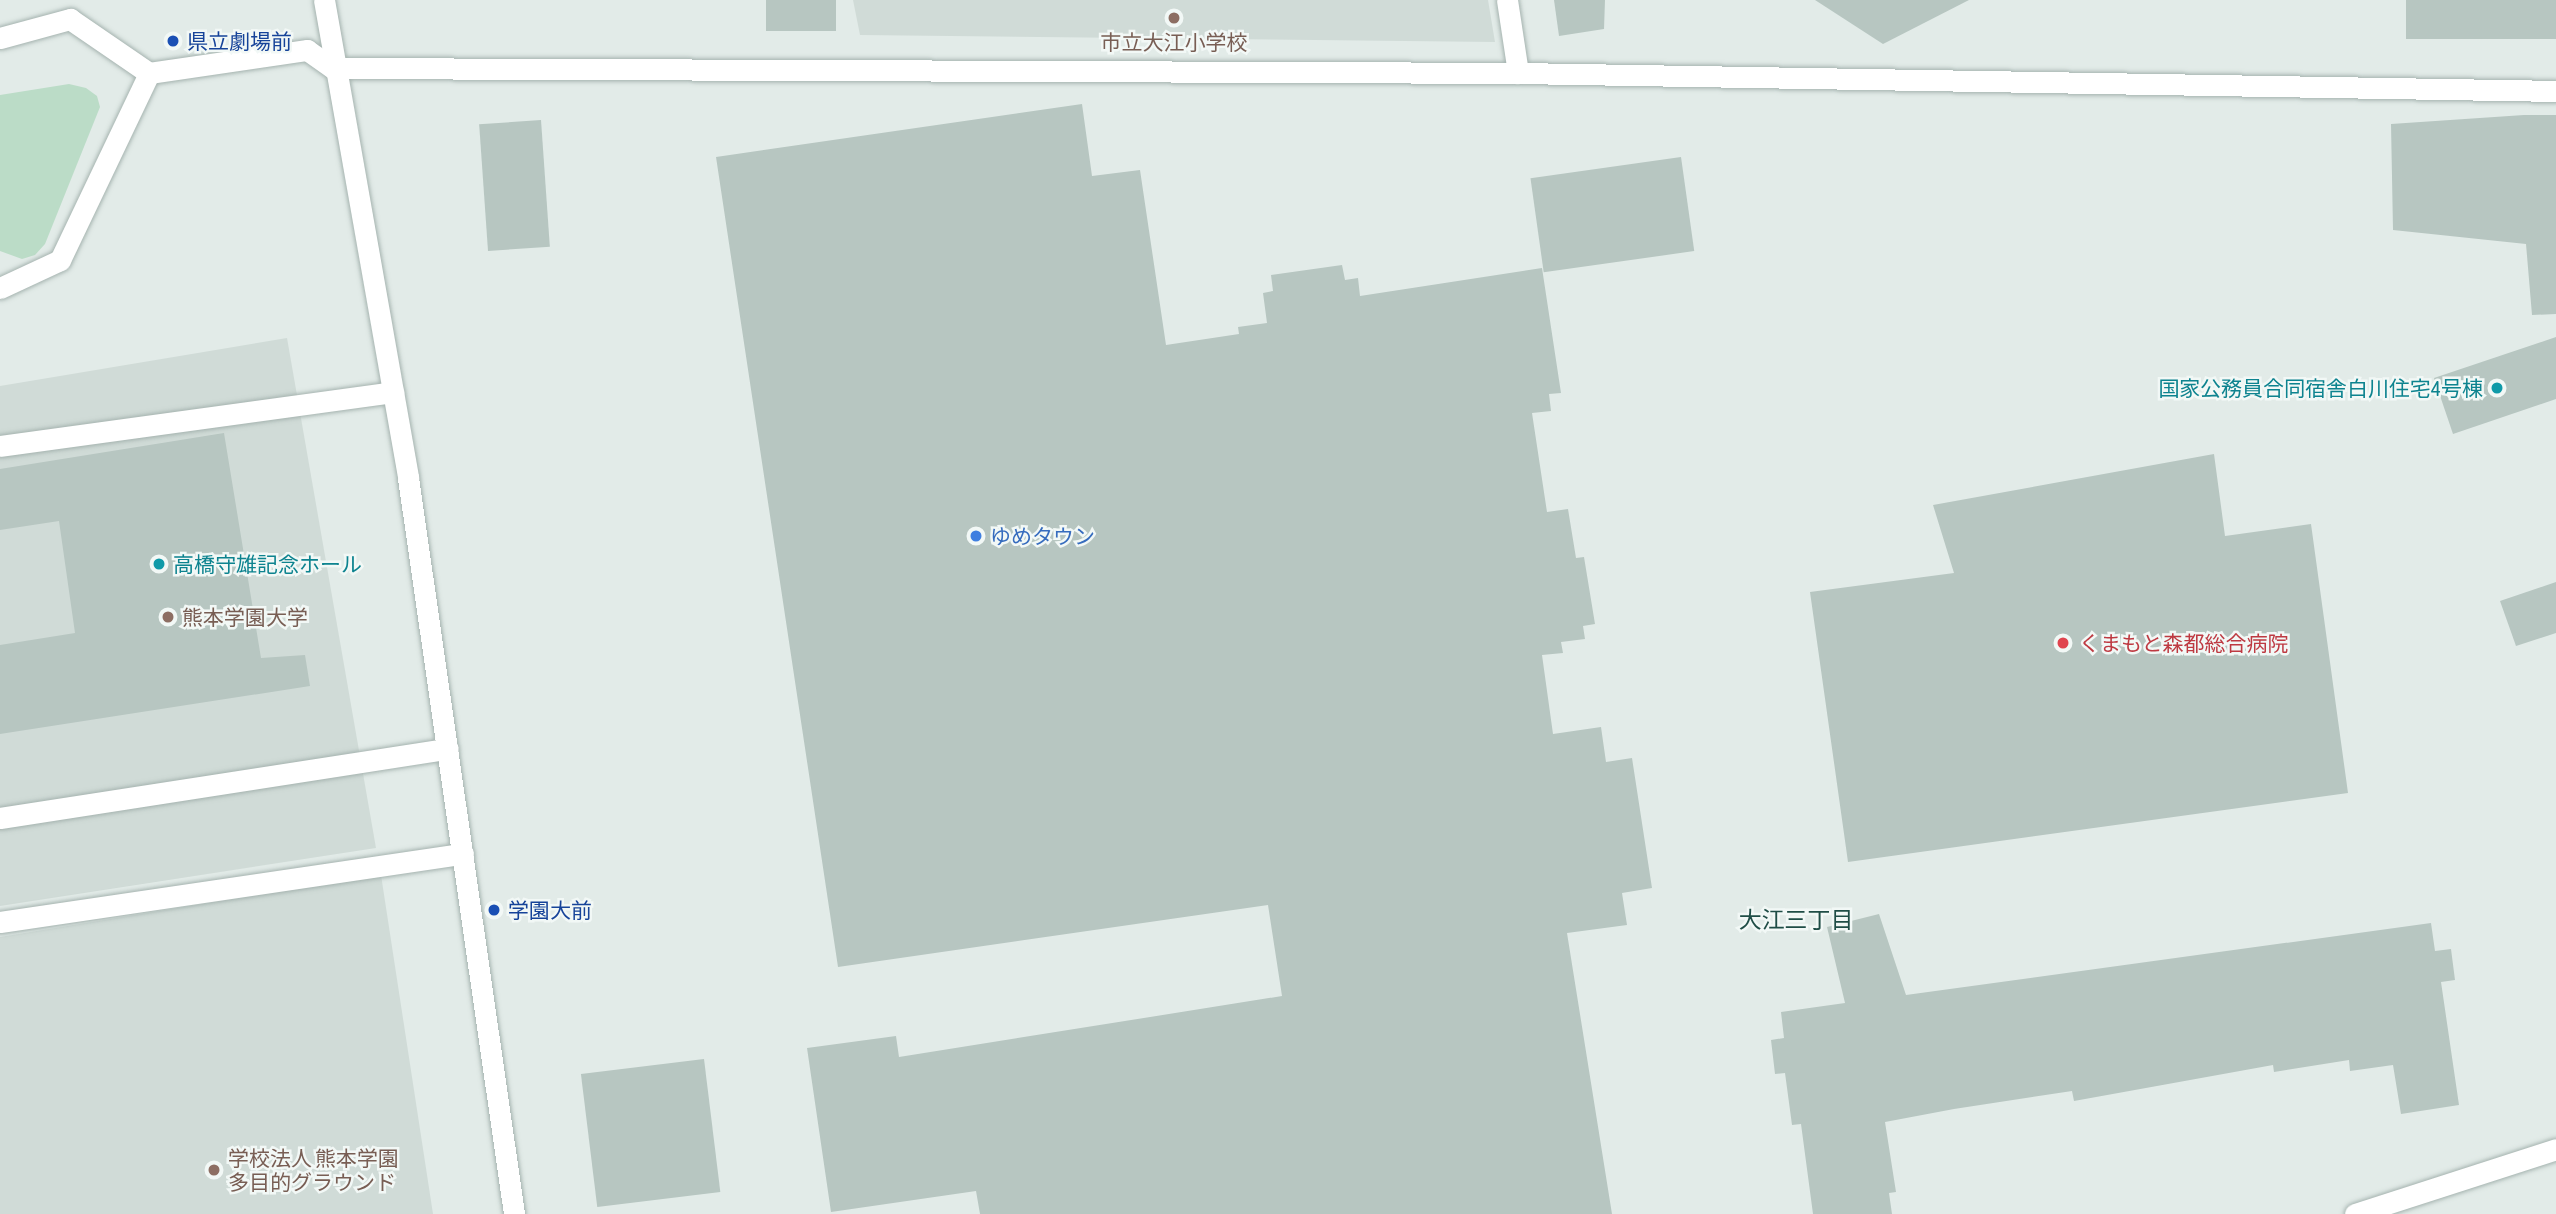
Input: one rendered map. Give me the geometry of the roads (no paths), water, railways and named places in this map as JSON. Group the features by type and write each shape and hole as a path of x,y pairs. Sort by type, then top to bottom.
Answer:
{"street":[{"path":"324,0 333,68 393,392 448,749 514,1214"},
{"path":"1507,0 1518,73"},
{"path":"0,38 70,19 149,73 307,50 333,68 1518,73 2556,91"},
{"path":"0,288 60,260 149,73"},
{"path":"0,269 20,279"},
{"path":"0,446 393,392"},
{"path":"0,818 448,749"},
{"path":"0,922 463,854"},
{"path":"2355,1214 2556,1149"}],"place":[{"name":"市立大江小学校","path":"1174,18"},
{"name":"県立劇場前","path":"173,41"},
{"name":"国家公務員合同宿舎白川住宅4号棟","path":"2497,388"},
{"name":"ゆめタウン","path":"976,536"},
{"name":"高橋守雄記念ホール","path":"159,564"},
{"name":"熊本学園大学","path":"168,617"},
{"name":"くまもと森都総合病院","path":"2063,643"},
{"name":"学園大前","path":"494,910"},
{"name":"学校法人 熊本学園 多目的グラウンド","path":"214,1170"}],"district":[{"name":"大江三丁目","path":"1796,920"}]}
